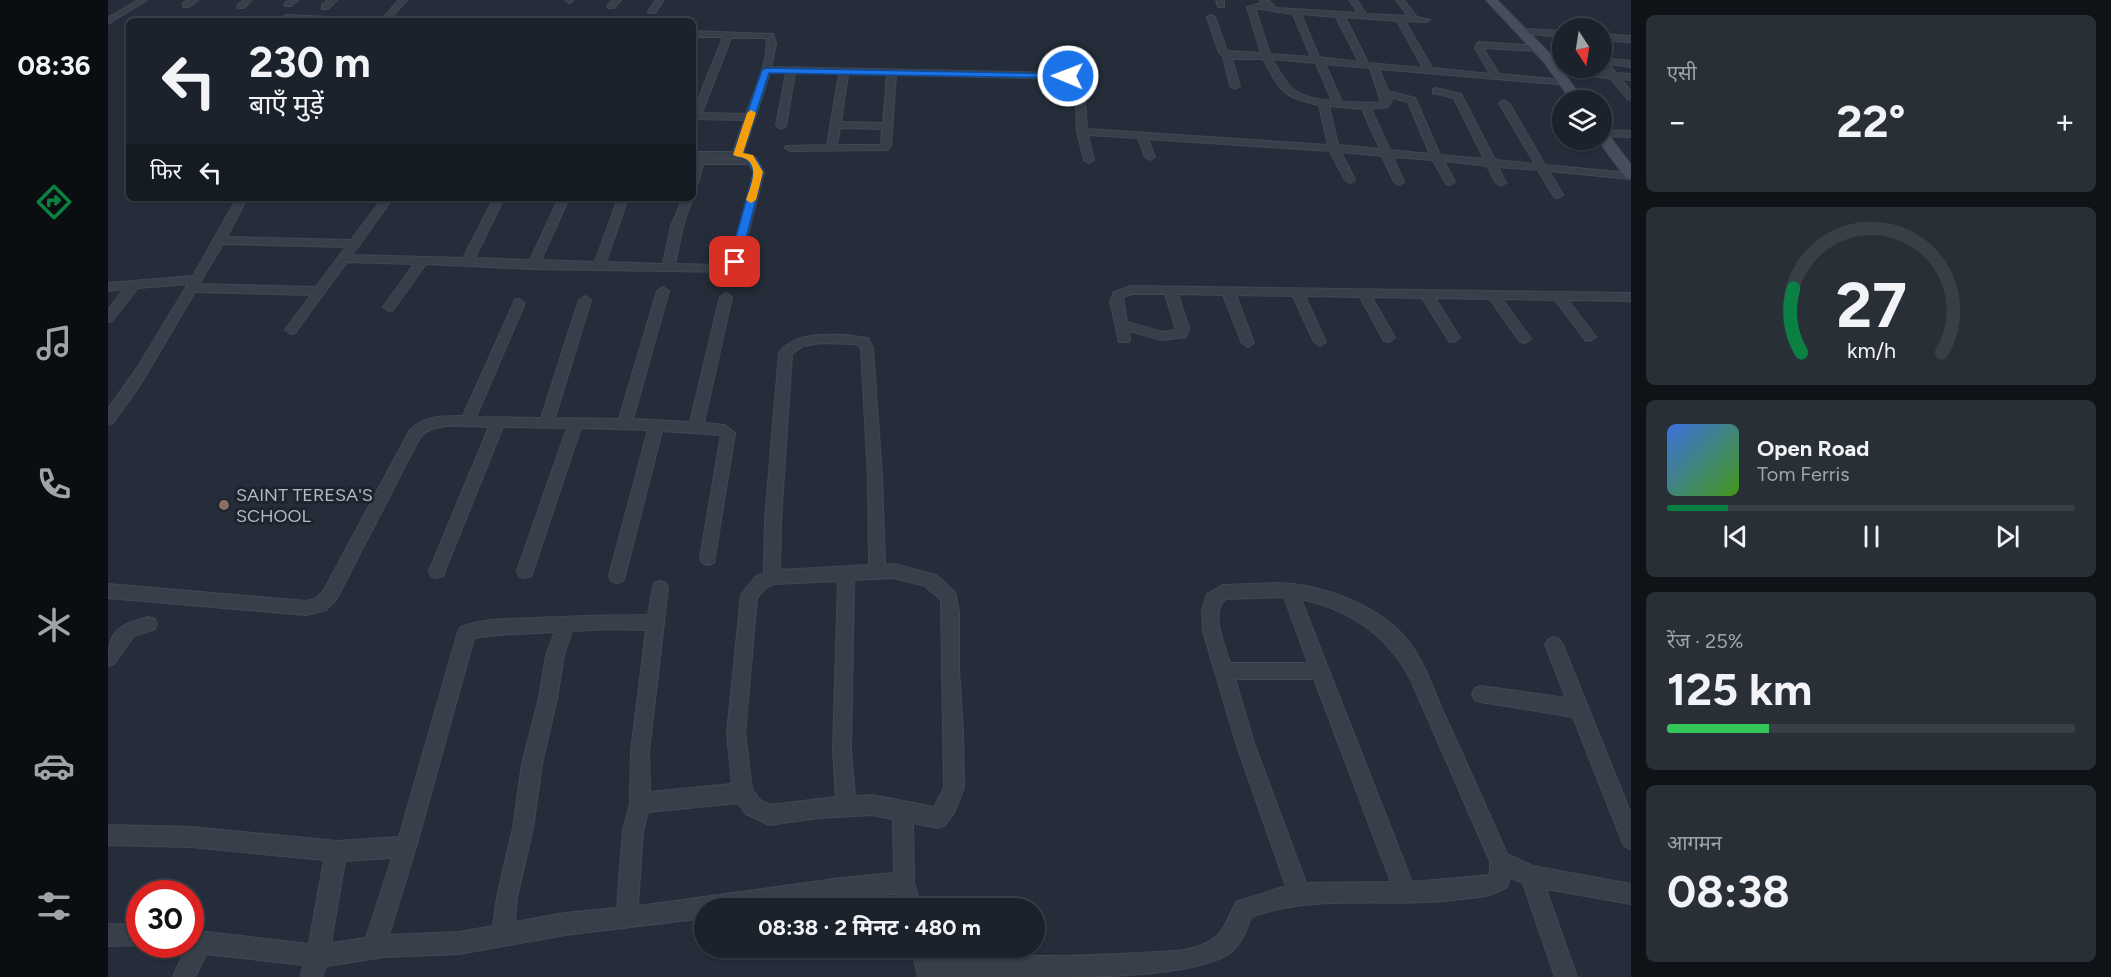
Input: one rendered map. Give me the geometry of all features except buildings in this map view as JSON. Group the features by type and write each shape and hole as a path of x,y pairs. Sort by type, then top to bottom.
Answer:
{"street":[{"path":"108,22 143,0"},
{"path":"325,7 333,0"},
{"path":"387,18 403,0"},
{"path":"652,11 660,0"},
{"path":"1310,0 1317,13"},
{"path":"1353,0 1364,16"},
{"path":"1400,0 1413,19"},
{"path":"1491,0 1523,31 1570,90"},
{"path":"1340,14 1384,93 1387,100 1385,105 1338,104 1299,98 1288,91 1266,56 1251,7 1265,3 1274,10 1340,14 1400,19 1426,20"},
{"path":"1296,11 1338,104"},
{"path":"1211,17 1222,51 1227,55 1235,86"},
{"path":"1400,19 1429,70"},
{"path":"1523,31 1552,33"},
{"path":"696,33 770,36 772,43 766,70 738,155"},
{"path":"696,114 728,35"},
{"path":"1612,38 1631,39"},
{"path":"1496,76 1479,48 1481,44 1537,48"},
{"path":"1227,55 1317,60 1565,83"},
{"path":"1612,63 1631,64"},
{"path":"766,70 1068,76 1079,82 1082,131 1089,160"},
{"path":"781,126 791,72"},
{"path":"832,148 844,73"},
{"path":"790,148 884,148 892,74"},
{"path":"1612,76 1631,77"},
{"path":"1612,76 1631,97"},
{"path":"1436,91 1458,96 1489,163 1501,183"},
{"path":"1384,93 1412,100 1436,157 1450,182"},
{"path":"1323,101 1334,148 1350,180"},
{"path":"1504,103 1558,195"},
{"path":"1365,105 1399,182"},
{"path":"696,116 750,117"},
{"path":"837,125 888,126"},
{"path":"1082,131 1385,152 1631,176"},
{"path":"1612,134 1631,134"},
{"path":"1142,136 1150,157"},
{"path":"1612,148 1631,176"},
{"path":"345,258 722,270 731,268 735,262 759,172 751,159 738,155 696,159"},
{"path":"696,159 751,159"},
{"path":"108,419 124,399 194,284 240,201"},
{"path":"291,330 357,244 386,201"},
{"path":"467,262 498,201"},
{"path":"533,265 563,201"},
{"path":"599,266 622,201"},
{"path":"668,267 677,226 687,201"},
{"path":"219,240 357,244"},
{"path":"389,307 422,261"},
{"path":"108,287 194,284 320,291"},
{"path":"108,318 134,285"},
{"path":"1124,339 1116,301 1118,295 1131,290 1558,296 1629,300"},
{"path":"1121,325 1162,336 1181,334 1183,328 1170,290"},
{"path":"625,424 663,291"},
{"path":"1228,291 1248,343"},
{"path":"1297,292 1320,342"},
{"path":"1365,293 1389,339"},
{"path":"1426,294 1454,338"},
{"path":"1493,295 1525,339"},
{"path":"1558,296 1590,337"},
{"path":"696,427 726,297"},
{"path":"547,422 585,300"},
{"path":"468,420 519,303"},
{"path":"772,577 773,520 786,352 788,348 797,343 816,340 852,339 862,341 867,348 875,477 877,571"},
{"path":"108,591 306,608 320,605 330,595 415,434 423,426 438,421 625,424 720,429 728,433 708,558"},
{"path":"437,571 498,421"},
{"path":"525,571 576,423"},
{"path":"617,576 656,426"},
{"path":"877,571 894,571 930,580 949,597 954,788 947,806 938,818 872,806 769,815 753,807 743,793 736,733 749,596 761,582 772,577 877,571"},
{"path":"846,572 842,750 846,807"},
{"path":"627,918 633,831 640,803 640,752 660,588"},
{"path":"1290,591 1405,891"},
{"path":"927,963 974,967 1009,965 1048,968 1171,962 1209,953 1223,944 1233,936 1243,909 1265,900 1300,896 1335,892 1427,892 1492,885 1500,880 1500,861 1406,652 1394,638 1373,622 1320,597 1290,591 1223,592 1214,599 1210,610 1212,631 1245,743 1300,896"},
{"path":"374,948 406,847 436,734 467,632 498,627 609,622 655,623"},
{"path":"108,658 128,630 149,624"},
{"path":"503,936 507,897 523,828 532,764 548,698 555,655 566,625"},
{"path":"1554,645 1631,839"},
{"path":"1224,671 1320,671"},
{"path":"1481,694 1579,709"},
{"path":"640,803 743,793"},
{"path":"903,812 904,883 907,898"},
{"path":"108,835 191,837 337,851 406,847"},
{"path":"311,977 318,956 330,877 337,851"},
{"path":"1500,861 1532,876 1631,894"},
{"path":"1532,876 1566,977"},
{"path":"204,942 318,956 374,948 459,943 565,924 627,918 758,898 904,883"},
{"path":"108,935 126,936"},
{"path":"184,977 190,958"}],"slow traffic":[{"path":"751,113 738,155 750,157 758,166 759,172 751,200"}],"place":[{"name":"SAINT TERESA'S SCHOOL","path":"224,505"}],"route":[{"path":"735,262 759,172 758,166 750,157 738,155 766,70 1068,76"}]}
